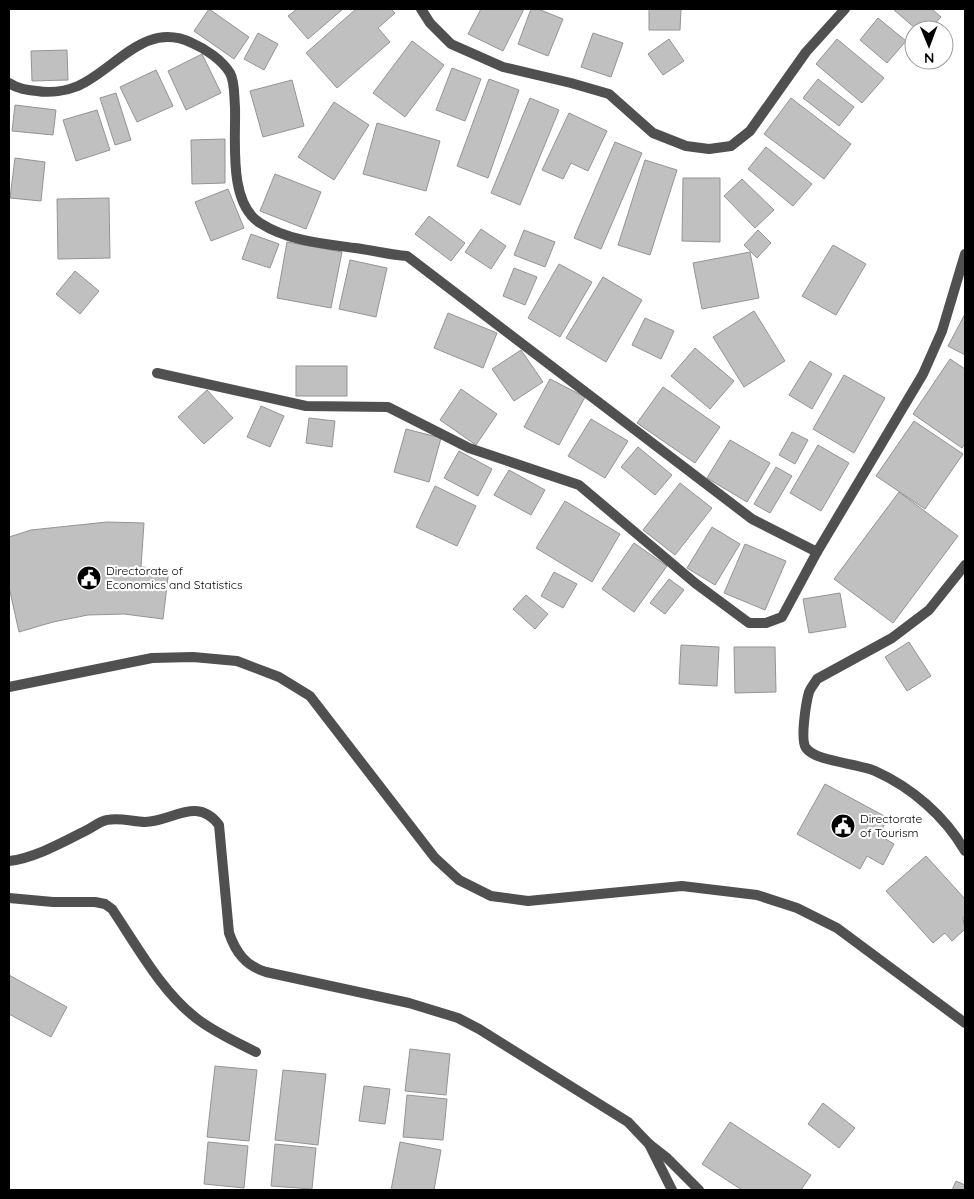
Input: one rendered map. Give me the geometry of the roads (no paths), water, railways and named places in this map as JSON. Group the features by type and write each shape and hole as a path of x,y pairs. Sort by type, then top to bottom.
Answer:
{"street":[{"path":"421,9 430,22 451,44 503,67 572,83 609,94 653,133 686,146 709,149 730,146 750,131 806,52 845,9"},
{"path":"9,83 16,88 41,92 60,91 79,85 138,44 155,38 173,37 190,42 207,51 230,74 234,92 237,183 241,200 259,223 301,239 375,251 389,256 407,256 752,518 817,552"},
{"path":"157,373 306,406 388,406 469,448 580,485 695,583 749,623 766,623 782,617 817,552 923,374 942,331 965,254"},
{"path":"965,565 929,610 892,638 818,679 810,690 803,736 805,748 814,755 874,770 905,788 935,812 965,851"},
{"path":"9,687 152,658 193,657 238,661 279,677 310,696 435,858 459,880 492,896 528,901 682,886 758,895 796,908 837,928 965,1022"},
{"path":"9,861 40,852 106,820 119,818 148,822 187,811 204,812 213,817 219,825 229,934 233,944 245,961 256,969 266,972 409,1003 458,1018 480,1029 628,1122 649,1144 667,1158 700,1190"},
{"path":"9,898 104,904 112,910 168,990 184,1007 211,1029 256,1052"},
{"path":"649,1144 672,1190"}],"place":[{"name":"Directorate of Economics and Statistics","path":"89,578"},
{"name":"Directorate of Tourism","path":"843,826"}]}
